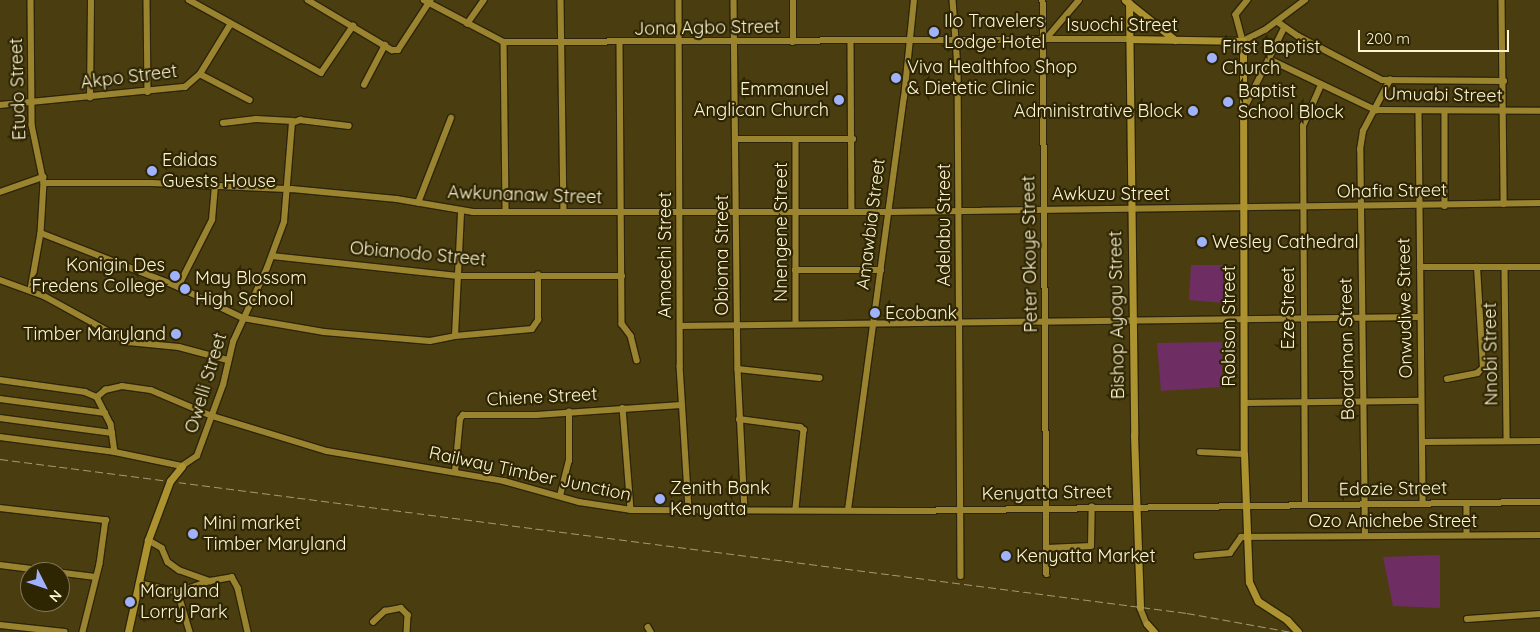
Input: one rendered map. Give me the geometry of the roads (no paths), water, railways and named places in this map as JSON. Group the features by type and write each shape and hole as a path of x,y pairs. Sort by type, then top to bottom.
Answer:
{"main road":[{"name":"Bishop Ayogu Street","path":"1127,2 1131,39 1130,209 1140,607"},
{"path":"1127,2 1175,40"},
{"name":"Isuochi Street","path":"1131,39 1243,41"},
{"name":"Robison Street","path":"1243,41 1246,537 1252,592 1264,607 1287,620 1298,632"},
{"path":"128,632 148,540 172,478 182,466"},
{"path":"1147,624 1154,632"}],"street":[{"name":"Etudo Street","path":"31,0 33,138 44,180 41,233 31,290"},
{"path":"90,98 91,0"},
{"path":"147,0 148,92"},
{"path":"189,0 230,25 321,73 353,26"},
{"path":"308,0 392,50 402,48 428,1 467,24 504,42 506,212"},
{"path":"467,24 484,0"},
{"path":"561,0 564,212"},
{"name":"Amaechi Street","path":"678,0 681,405 689,511"},
{"name":"Obioma Street","path":"734,0 739,419 745,510"},
{"path":"793,0 793,42"},
{"name":"Amawbia Street","path":"848,510 881,270 914,0"},
{"name":"Adelabu Street","path":"953,0 958,74 957,211 963,510 961,576"},
{"name":"Peter Okoye Street","path":"1042,0 1047,323 1047,574"},
{"path":"1044,40 1079,0"},
{"path":"1248,0 1236,15 1243,41 1253,38 1278,22 1305,0"},
{"path":"1502,0 1504,204"},
{"path":"1278,22 1284,28 1378,78 1390,80 1504,81"},
{"name":"Akpo Street","path":"0,105 90,98 185,87 200,74 230,25"},
{"path":"1242,113 1284,28"},
{"name":"Isuochi Street","path":"910,42 1131,39"},
{"name":"Jona Agbo Street","path":"504,42 562,44 910,42"},
{"path":"851,42 852,211"},
{"path":"620,44 623,213 622,324 631,336 637,360"},
{"path":"364,86 385,45"},
{"name":"Umuabi Street","path":"1269,59 1376,110 1419,112 1540,111"},
{"path":"200,74 250,100"},
{"name":"Boardman Street","path":"1365,536 1360,206 1362,136 1390,80"},
{"name":"Eze Street","path":"1305,504 1303,126 1321,85"},
{"name":"Onwudiwe Street","path":"1419,112 1419,317 1423,503"},
{"path":"1445,112 1446,206"},
{"path":"418,203 451,118"},
{"path":"223,123 256,119 349,126"},
{"name":"Owelli Street","path":"182,466 200,451 243,318 272,256 284,222 293,121"},
{"path":"736,140 853,138"},
{"name":"Nnengene Street","path":"796,140 796,324"},
{"name":"Awkunanaw Street","path":"0,192 44,180 215,185 288,190 418,203 461,212 887,212"},
{"path":"178,287 212,220 215,185"},
{"name":"Ohafia Street","path":"1244,208 1540,203"},
{"name":"Awkuzu Street","path":"887,212 1244,208"},
{"path":"456,336 461,212"},
{"path":"41,233 178,287 243,318 324,332 390,339 430,341 456,336 532,329 538,320 538,275"},
{"name":"Obianodo Street","path":"272,256 458,276 622,276"},
{"path":"1420,267 1540,267"},
{"name":"Nnobi Street","path":"1505,267 1507,440"},
{"path":"1448,379 1477,373 1483,368 1477,268"},
{"path":"795,270 881,270"},
{"path":"0,280 31,290 128,342 179,347 228,360"},
{"path":"680,326 1419,317"},
{"path":"738,369 820,378"},
{"path":"0,380 85,392 97,397 112,433 115,452"},
{"name":"Railway Timber Junction","path":"97,397 105,390 134,387 160,392 212,416 327,451 504,480 560,496 630,510 848,510"},
{"path":"0,399 105,413"},
{"path":"1245,403 1421,401"},
{"name":"Chiene Street","path":"455,472 460,419 463,415 504,416 681,405"},
{"path":"623,408 630,510"},
{"path":"560,496 569,460 569,412"},
{"path":"0,418 112,433"},
{"path":"739,419 802,428 796,509"},
{"path":"0,437 115,452 182,466"},
{"path":"1422,442 1540,441"},
{"path":"1200,452 1244,454"},
{"name":"Edozie Street","path":"1246,505 1540,502"},
{"path":"1467,503 1467,536"},
{"name":"Kenyatta Street","path":"848,510 1246,505"},
{"path":"1047,548 1092,546 1092,507"},
{"path":"0,508 106,520 106,532 83,632"},
{"name":"Ozo Anichebe Street","path":"1246,537 1540,535"},
{"path":"1197,556 1227,554 1239,538 1246,537"},
{"path":"148,540 162,548 168,562 179,570 210,581"},
{"path":"0,565 95,577"},
{"path":"139,582 178,592 210,581 232,578 240,595 248,632"},
{"path":"178,592 190,632"},
{"name":"Bishop Ayogu Street","path":"1140,607 1147,624"},
{"path":"372,622 385,611 401,608 408,615 407,632"},
{"path":"1467,620 1540,614"},
{"path":"0,625 65,632"}],"railway":[{"path":"0,459 1187,613 1292,632"}],"place":[{"name":"Ilo Travelers Lodge Hotel","path":"934,32"},
{"name":"First Baptist Church","path":"1212,58"},
{"name":"Viva Healthfoo Shop & Dietetic Clinic","path":"896,78"},
{"name":"Emmanuel Anglican Church","path":"839,100"},
{"name":"Baptist School Block","path":"1228,102"},
{"name":"Administrative Block","path":"1193,111"},
{"name":"Edidas Guests House","path":"152,171"},
{"name":"Wesley Cathedral","path":"1202,242"},
{"name":"Konigin Des Fredens College","path":"175,276"},
{"name":"May Blossom High School","path":"185,289"},
{"name":"Ecobank","path":"875,313"},
{"name":"Timber Maryland","path":"176,334"},
{"name":"Zenith Bank Kenyatta","path":"660,499"},
{"name":"Mini market Timber Maryland","path":"193,534"},
{"name":"Kenyatta Market","path":"1006,556"},
{"name":"Maryland Lorry Park","path":"130,602"}]}
